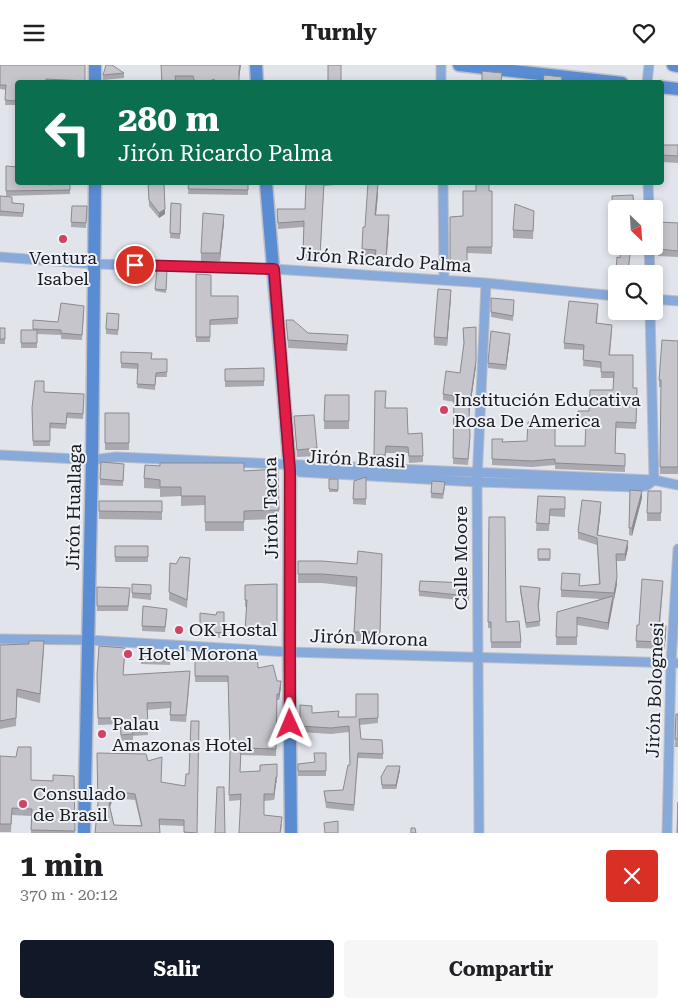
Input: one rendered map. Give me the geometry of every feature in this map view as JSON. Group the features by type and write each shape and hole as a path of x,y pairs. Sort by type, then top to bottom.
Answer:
{"main road":[{"path":"94,65 95,80"},
{"path":"256,65 258,80"},
{"path":"459,65 595,80"},
{"path":"673,65 678,66"},
{"path":"664,87 678,89"},
{"name":"Jirón Huallaga","path":"84,833 96,185"},
{"name":"Jirón Tacna","path":"266,185 290,468 289,652 291,833"}],"street":[{"path":"441,65 441,80"},
{"path":"648,80 650,65"},
{"path":"443,185 444,280"},
{"path":"648,185 649,200"},
{"name":"Jirón Ricardo Palma","path":"0,257 95,264 274,269 486,283 608,294"},
{"name":"Calle Moore","path":"479,833 477,482 486,283"},
{"path":"663,300 678,301"},
{"path":"390,473 478,472 654,480 650,320"},
{"name":"Jirón Brasil","path":"0,455 115,463 390,473 477,482 636,487 646,485 654,480 678,485"},
{"name":"Jirón Bolognesi","path":"666,833 675,663 678,549"},
{"name":"Jirón Morona","path":"0,639 88,640 289,652 675,663"}],"building":[{"path":"0,65 85,65 85,80 15,80 15,101 5,100 6,85 0,85"},
{"path":"106,65 112,65 124,73 103,75"},
{"path":"161,65 240,65 239,80 194,80 193,76 175,76 176,80 162,80"},
{"path":"328,65 341,65 341,80 328,80"},
{"path":"482,71 502,73 501,80 482,80"},
{"path":"544,75 562,77 562,80 543,80"},
{"path":"664,145 678,145 678,156 664,155"},
{"path":"6,166 15,167 15,185 70,185 70,190 6,191"},
{"path":"148,185 164,185 165,209 159,213 149,200"},
{"path":"189,185 248,185 248,190 188,189"},
{"path":"306,185 324,185 320,255 303,255 304,221 278,223 277,209 305,209"},
{"path":"368,185 378,185 375,215 389,215 386,257 375,256 376,250 362,249 363,227 365,227"},
{"path":"476,185 489,185 489,191 492,191 492,247 467,247 467,263 450,263 450,217 463,216 463,191 476,191"},
{"path":"633,195 633,200 612,200 612,196"},
{"path":"0,196 12,197 12,203 24,204 23,213 0,211"},
{"path":"171,203 181,204 180,234 170,233"},
{"path":"515,204 534,211 533,231 513,230"},
{"path":"72,206 87,206 86,223 71,222"},
{"path":"203,213 224,215 220,253 201,253"},
{"path":"663,222 678,223 678,251 663,250"},
{"path":"620,255 630,255 629,265 616,265 617,257 620,258"},
{"path":"157,270 167,270 166,290 155,289"},
{"path":"196,274 211,275 211,296 238,296 238,318 210,320 210,337 196,337"},
{"path":"438,289 451,290 447,338 434,337"},
{"path":"491,298 514,300 513,316 491,312"},
{"path":"569,301 598,304 596,323 612,325 609,355 633,355 633,388 637,388 636,423 616,422 615,453 625,454 625,466 555,463 555,459 532,461 492,459 492,439 503,439 502,442 527,441 528,422 555,424 555,446 585,446 586,422 578,422 578,411 589,411 590,390 613,390 614,372 601,372 601,362 583,360 584,345 564,343"},
{"path":"61,303 84,306 82,335 61,333 61,330 33,329 33,320 58,322"},
{"path":"107,313 119,314 118,330 106,329"},
{"path":"286,320 293,320 308,333 348,335 347,344 288,340"},
{"path":"476,327 476,361 469,409 470,436 468,459 453,458 454,396 443,394 446,371 460,373 464,343 463,328"},
{"path":"0,328 5,328 5,339 0,339"},
{"path":"21,330 37,330 37,343 21,343"},
{"path":"491,331 510,334 506,365 488,363"},
{"path":"662,340 678,341 678,467 660,467 661,380 659,380"},
{"path":"121,352 152,353 151,359 167,359 167,372 156,373 155,385 137,384 138,364 121,363"},
{"path":"264,368 264,381 225,381 225,369"},
{"path":"35,381 44,381 44,392 84,394 83,414 67,413 66,424 50,423 50,441 33,441 32,408"},
{"path":"375,391 386,391 385,408 407,408 408,434 422,433 423,456 409,456 408,447 386,446 385,455 374,455"},
{"path":"325,395 349,395 349,421 324,421"},
{"path":"105,413 129,413 129,443 105,443"},
{"path":"314,415 317,448 297,450 294,416"},
{"path":"101,462 124,464 123,481 100,479"},
{"path":"160,463 244,463 244,471 278,469 279,510 244,511 244,522 205,522 205,496 181,496 181,487 160,487 160,480 144,478 145,465 160,466"},
{"path":"366,477 366,499 353,499 354,481"},
{"path":"329,479 338,479 338,490 329,489"},
{"path":"432,481 445,482 443,494 431,493"},
{"path":"630,490 642,491 632,528 629,528"},
{"path":"648,491 661,491 661,513 647,513"},
{"path":"538,496 565,497 565,509 550,509 549,524 536,523"},
{"path":"582,500 601,502 597,535 628,541 625,554 616,554 617,577 614,593 561,590 562,573 580,574 579,586 600,584 597,538 578,532"},
{"path":"99,501 162,501 162,512 99,511"},
{"path":"489,517 505,517 506,622 519,621 521,642 491,642 491,622 488,622"},
{"path":"115,546 148,546 148,557 115,557"},
{"path":"538,549 550,549 550,559 538,559"},
{"path":"358,551 382,554 380,632 354,632 357,577 298,574 298,561 357,564"},
{"path":"180,557 190,558 187,600 169,592 170,563 176,564"},
{"path":"642,579 663,581 659,625 666,626 665,642 636,641"},
{"path":"420,581 466,583 469,596 419,591"},
{"path":"132,584 151,585 151,594 132,593"},
{"path":"277,584 277,631 245,630 247,600 245,600 245,585"},
{"path":"520,586 540,588 538,605 540,621 526,623"},
{"path":"97,587 130,588 128,606 97,606"},
{"path":"613,596 608,623 577,617 577,637 556,637 557,612"},
{"path":"143,606 167,609 165,627 142,626"},
{"path":"217,612 224,612 224,633 200,631 200,613 216,615"},
{"path":"29,641 44,641 40,694 17,689 16,718 0,721 0,645 29,644"},
{"path":"99,646 125,648 123,675 190,671 186,715 170,715 171,702 147,703 148,728 132,729 133,734 121,735 120,718 98,718 97,675"},
{"path":"141,650 171,650 170,659 141,659"},
{"path":"227,651 227,657 246,656 247,651 257,651 258,668 273,665 277,681 281,681 279,694 277,694 276,749 241,748 240,772 260,771 260,765 277,764 274,794 264,794 264,815 282,817 280,833 239,833 241,794 229,795 228,676 195,676 195,652"},
{"path":"356,694 378,694 378,718 359,719 361,739 382,740 383,754 358,753 354,805 326,802 324,791 343,790 348,765 350,765 349,726 331,728 300,726 300,705 312,706 312,713 339,711 338,717 356,717"},
{"path":"676,714 678,714 678,739 675,739"},
{"path":"191,721 199,721 197,833 184,832 184,820 159,819 160,833 95,833 98,804 97,753 146,754 148,761 162,757 161,782 185,786 186,774 189,774","holes":["113,791 135,794 142,826 114,825 109,804"]},
{"path":"18,747 31,747 31,780 53,781 53,775 74,776 75,831 31,830 32,809 12,808 11,824 0,824 0,756 16,757"},
{"path":"314,753 326,753 326,771 298,771 298,764 315,762"},
{"path":"387,766 400,766 396,785 382,785 381,777"},
{"path":"217,787 224,787 225,833 215,833"},
{"path":"338,821 338,833 325,833 324,823"},
{"path":"411,828 415,828 416,833 411,833"}],"place":[{"name":"Ventura Isabel","path":"63,239"},
{"name":"Institución Educativa Rosa De America","path":"444,410"},
{"name":"OK Hostal","path":"179,630"},
{"name":"Hotel Morona","path":"128,654"},
{"name":"Palau Amazonas Hotel","path":"102,734"},
{"name":"Consulado de Brasil","path":"23,804"}],"route":[{"path":"135,265 274,269 290,471 290,724"}]}
